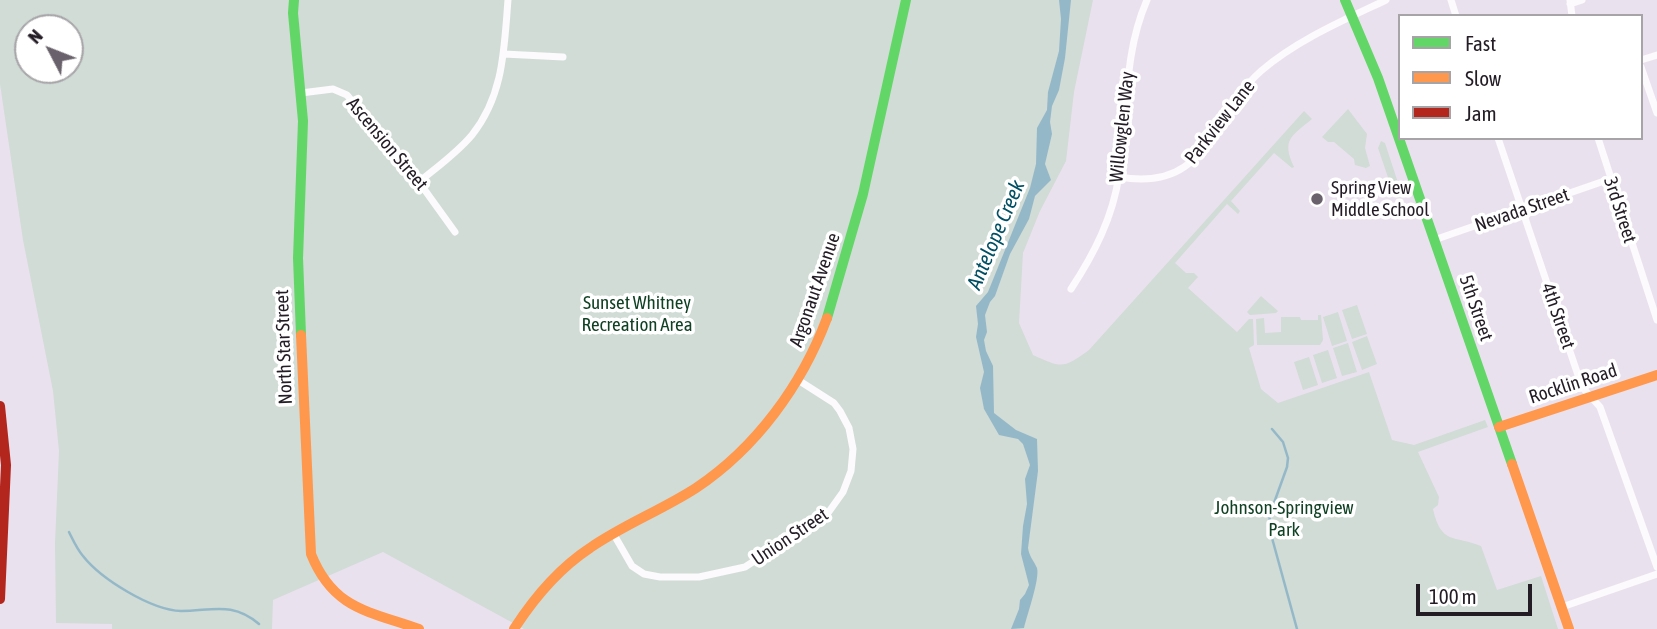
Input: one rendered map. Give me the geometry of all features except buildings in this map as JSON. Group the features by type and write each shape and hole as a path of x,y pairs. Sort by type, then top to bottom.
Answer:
{"street":[{"name":"North Star Street","path":"294,0 303,145 298,258 311,554 320,578 335,595 419,629"},
{"path":"419,182 459,149 482,121 498,88 504,54 508,0"},
{"name":"Argonaut Avenue","path":"514,629 553,578 590,547 689,493 727,463 773,415 798,380 823,329 853,233 906,0"},
{"name":"Willowglen Way","path":"1071,289 1102,232 1119,177 1129,57 1147,0"},
{"name":"5th Street","path":"1345,0 1378,78 1398,136"},
{"name":"Parkview Lane","path":"1119,177 1158,179 1185,168 1202,150 1231,105 1260,72 1294,47 1386,0"},
{"path":"1570,2 1582,0"},
{"path":"504,54 563,57"},
{"path":"1643,73 1657,113"},
{"name":"Ascension Street","path":"301,93 333,89 347,94 419,182 454,232"},
{"name":"5th Street","path":"1399,140 1569,629"},
{"name":"4th Street","path":"1499,140 1582,387 1600,407 1657,567"},
{"name":"3rd Street","path":"1599,140 1657,320"},
{"name":"Nevada Street","path":"1434,240 1610,179"},
{"name":"Rocklin Road","path":"1499,427 1657,375"},
{"name":"Union Street","path":"613,533 628,561 641,572 660,577 699,577 745,567 828,513 843,492 851,471 853,449 849,428 834,403 798,380"},
{"path":"0,406 6,452 0,599"},
{"path":"1562,607 1657,574"}],"green space":[{"name":"Sunset Whitney Recreation Area","path":"0,0 1093,0 1074,92 1066,161 1040,211 1023,253 1019,323 1033,355 1062,364 1073,361 1089,350 1304,111 1312,119 1294,134 1289,144 1294,167 1274,153 1231,201 1240,211 1238,214 1227,204 1175,263 1186,273 1194,273 1198,277 1188,288 1237,332 1249,319 1253,319 1254,345 1249,348 1261,389 1278,403 1369,372 1392,440 1414,445 1485,420 1488,427 1418,452 1439,497 1438,505 1433,509 1436,520 1450,537 1481,546 1497,590 1541,576 1558,629 524,629 383,552 273,600 272,629 112,629 112,624 56,623 55,543 59,451 53,391 23,240 0,84"},
{"path":"1348,109 1367,134 1365,148 1370,166 1366,168 1355,165 1354,159 1334,142 1328,142 1322,137"},
{"path":"1381,141 1385,143 1402,195 1399,197 1393,192 1378,148"},
{"path":"1261,296 1278,311 1276,313 1250,315 1247,312"},
{"path":"1357,305 1367,334 1352,339 1342,310"},
{"path":"1338,312 1347,341 1332,346 1323,317"},
{"path":"1318,315 1321,315 1323,340 1320,345 1257,345 1256,319 1264,318 1265,333 1281,332 1281,317 1318,320"},
{"path":"1367,336 1377,364 1362,370 1352,342"},
{"path":"1348,343 1357,372 1342,376 1333,348"},
{"path":"1328,350 1337,378 1322,383 1313,355"},
{"path":"1309,357 1318,385 1303,390 1294,362"}],"water":[{"path":"1059,0 1071,0 1065,58 1059,90 1052,106 1052,134 1045,164 1051,180 1035,196 1029,219 1010,254 985,315 987,332 984,340 993,366 994,413 1016,430 1037,439 1038,471 1028,548 1037,568 1037,580 1024,628 1011,629 1020,600 1029,585 1021,554 1027,504 1025,479 1030,465 1023,444 1018,439 999,435 984,409 980,388 984,372 976,337 976,306 988,292 1030,188 1036,164 1037,128 1047,110 1048,92 1059,51"}],"waterway":[{"path":"1272,429 1283,442 1288,458 1270,514 1269,527 1297,629"},
{"path":"69,532 91,565 114,583 142,599 181,611 231,610 240,612 259,624"}],"traffic: fast":[{"path":"294,0 303,121 298,258 301,335"},
{"path":"827,318 863,194 906,0"},
{"path":"1345,0 1378,78 1398,136"},
{"path":"1400,140 1512,464"}],"traffic: slow":[{"path":"514,629 548,585 578,556 696,488 738,454 775,413 790,391 817,343 827,318"},
{"path":"301,335 311,554 320,572 341,597 368,612 419,629"},
{"path":"1499,427 1657,375"},
{"path":"1512,464 1569,629"}],"traffic: jam":[{"path":"0,406 6,465 0,599"}],"place":[{"name":"Spring View Middle School","path":"1317,199"}],"water label":[{"name":"Antelope Creek","path":"996,235"}],"park label":[{"name":"Johnson-Springview Park","path":"1284,519"}]}
